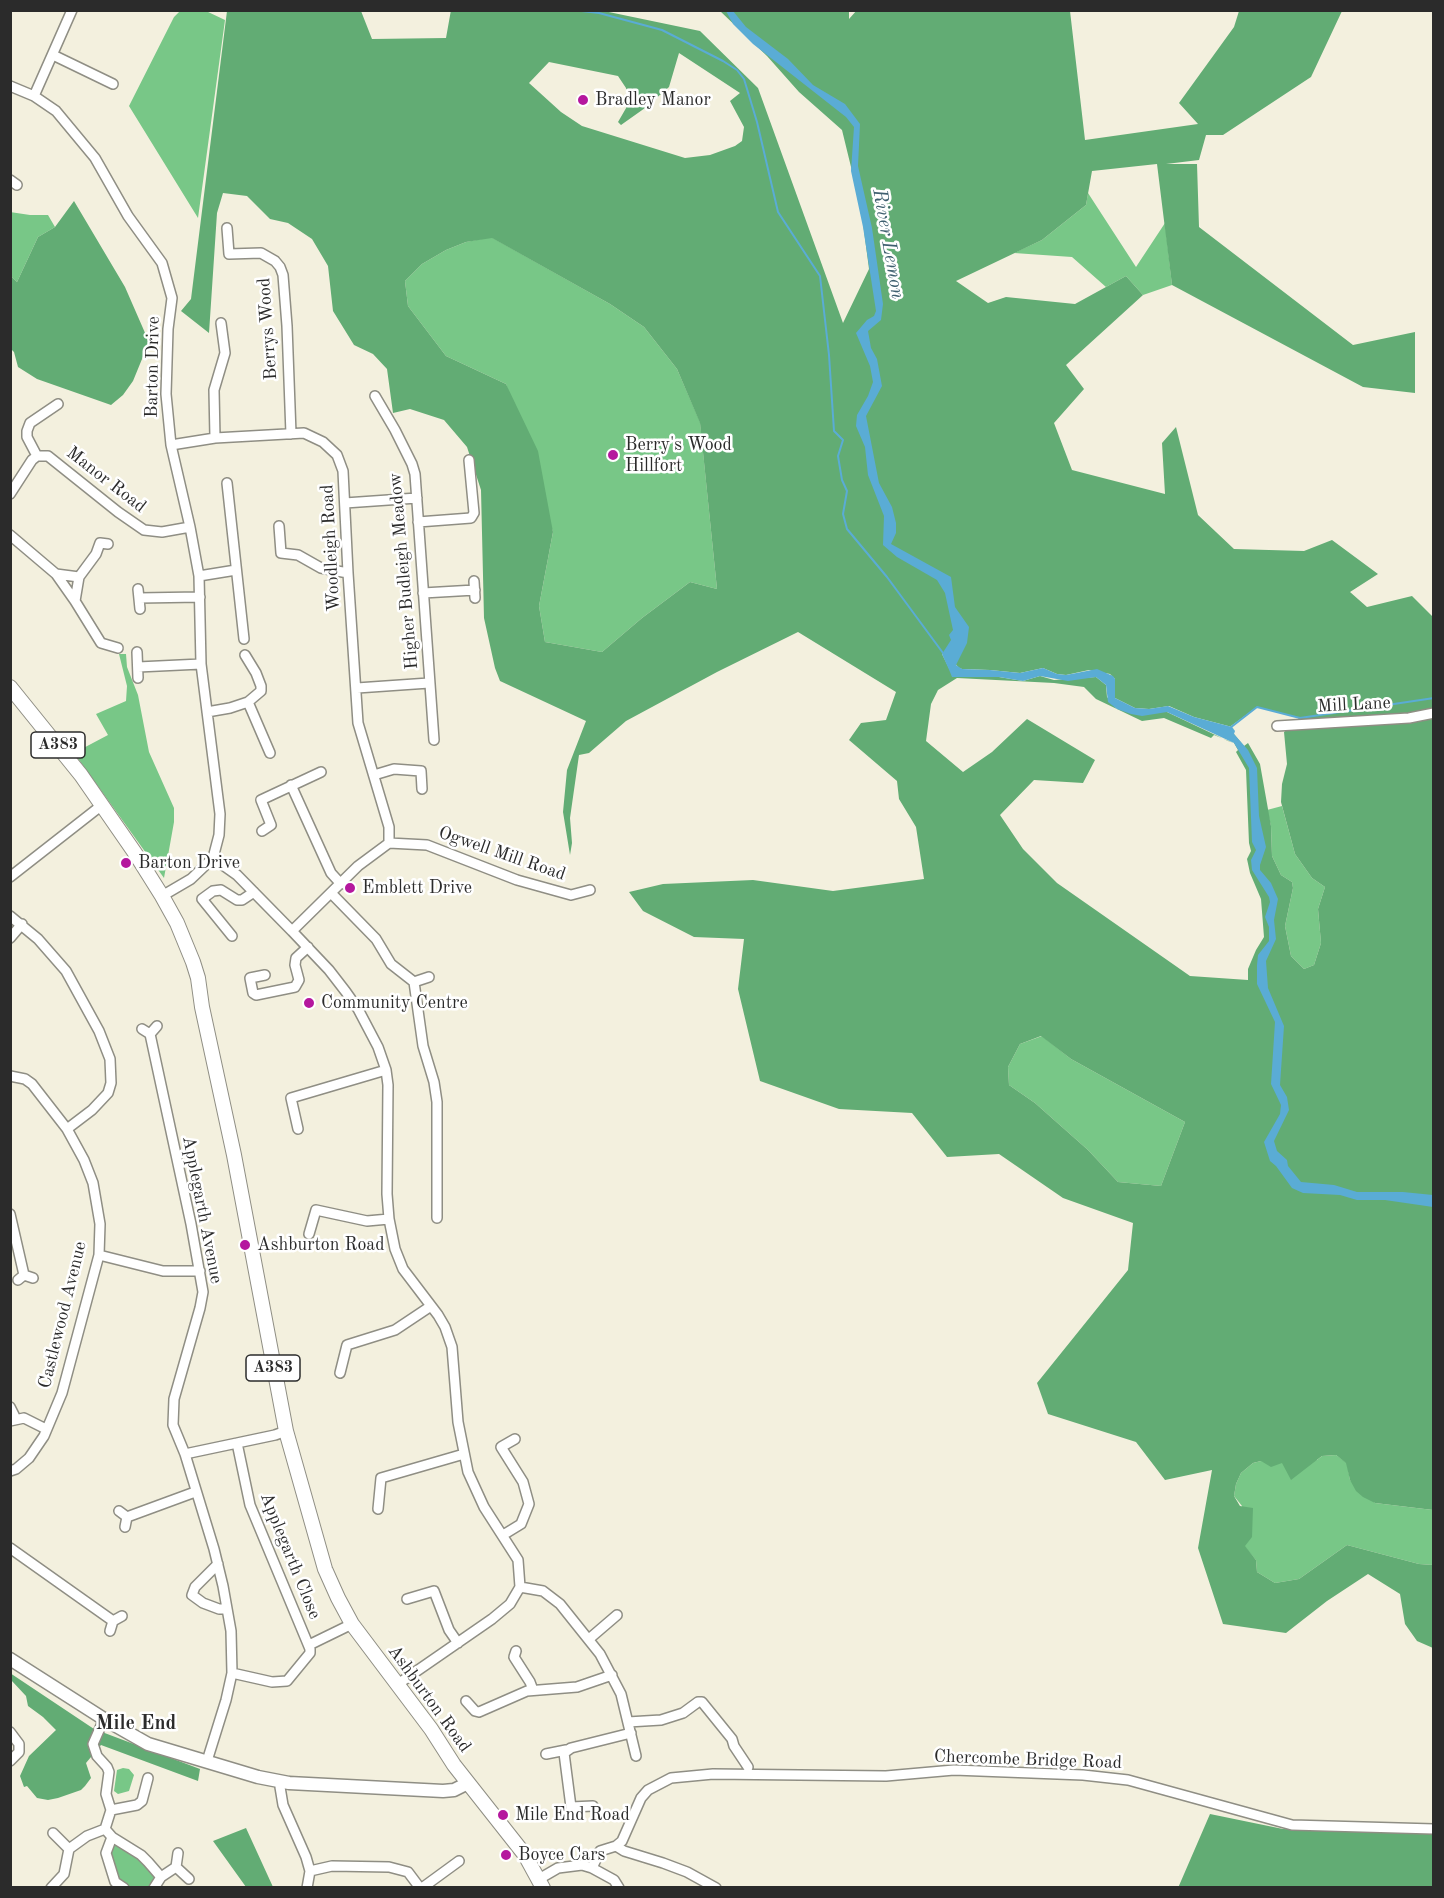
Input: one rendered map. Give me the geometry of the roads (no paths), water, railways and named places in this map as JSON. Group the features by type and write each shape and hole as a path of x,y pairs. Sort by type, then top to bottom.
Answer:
{"main road":[{"name":"Ashburton Road","path":"10,687 102,805 162,896 177,923 198,978 286,1431 326,1569 338,1598 352,1624 468,1783 516,1843 541,1883"}],"street":[{"path":"34,96 72,10"},
{"path":"53,55 112,84"},
{"name":"Barton Drive","path":"10,86 34,96 56,111 95,158 128,216 162,263 172,298 168,329 166,393 171,445 199,576 201,664 220,814 219,835 213,858"},
{"name":"Berrys Wood","path":"227,228 229,254 261,253 275,261 283,275 291,434"},
{"path":"215,438 214,390 225,353 221,323"},
{"name":"Higher Budleigh Meadow","path":"375,396 412,464 417,498 434,740"},
{"name":"Manor Road","path":"37,456 27,437 30,423 58,404"},
{"name":"Woodleigh Road","path":"171,445 215,438 304,434 314,436 337,455 344,471 358,723 389,827 389,843"},
{"name":"Manor Road","path":"12,490 37,456"},
{"name":"Manor Road","path":"37,456 48,456 56,461 118,512 144,530 162,532 190,527"},
{"path":"418,522 471,518 474,513 469,460"},
{"path":"227,483 244,639"},
{"path":"345,503 417,498"},
{"path":"279,526 281,554 298,555 321,568 348,573"},
{"path":"10,535 56,574 101,643 118,648"},
{"path":"75,601 79,577 96,554 100,543 108,544"},
{"path":"199,576 236,570"},
{"path":"56,574 79,577"},
{"path":"423,593 475,590"},
{"path":"140,609 139,594 200,597"},
{"path":"137,652 138,678"},
{"path":"207,712 248,702 261,691 261,686 244,653"},
{"path":"138,667 201,664"},
{"path":"357,688 429,683"},
{"path":"248,702 270,753"},
{"name":"Mill Lane","path":"1277,726 1410,718 1434,713"},
{"path":"422,718 432,717"},
{"path":"374,775 424,766 422,789"},
{"path":"262,831 271,825 261,800 321,772"},
{"path":"291,785 331,873 341,884"},
{"path":"10,877 102,805"},
{"path":"292,931 358,866 389,843"},
{"name":"Ogwell Mill Road","path":"389,843 427,845 516,880 571,895 590,890"},
{"path":"162,896 191,879 213,858 237,876 308,947 358,1009 378,1047 386,1070 389,1105 389,1219 395,1249 403,1269 445,1327 452,1347 458,1422 468,1472 484,1507 518,1560 520,1587 503,1611 398,1684"},
{"path":"232,936 202,898 213,891 221,890 237,900 242,900 254,892"},
{"path":"332,894 376,939 391,964 414,982 423,1046 434,1082 437,1102 437,1218"},
{"path":"10,916 53,956 74,982 99,1031 110,1059 111,1083 108,1093 92,1110 67,1129"},
{"path":"10,938 21,924"},
{"path":"265,975 250,978 253,993 256,995 295,987 299,980 295,965 296,958 308,947"},
{"path":"414,982 429,977"},
{"name":"Applegarth Avenue","path":"157,1026 146,1032 203,1292 172,1410 173,1425 185,1454 218,1564 231,1631 232,1673 207,1761"},
{"path":"298,1129 291,1098 386,1070"},
{"name":"Castlewood Avenue","path":"10,1076 24,1079 32,1084 67,1129 84,1160 93,1184 100,1224 99,1255 62,1393 44,1436 29,1458 10,1471"},
{"path":"309,1234 316,1210 367,1221 389,1219"},
{"path":"10,1214 19,1243 25,1278"},
{"path":"99,1255 164,1271 200,1271"},
{"path":"340,1373 347,1345 395,1330 431,1306"},
{"path":"10,1407 13,1420 24,1418 46,1429"},
{"path":"185,1454 286,1431"},
{"path":"503,1535 521,1524 529,1504 528,1493 523,1482 501,1447 515,1439"},
{"name":"Applegarth Close","path":"232,1673 272,1682 287,1682 310,1653 250,1505 237,1443"},
{"path":"378,1509 381,1478 464,1454"},
{"path":"124,1518 195,1492"},
{"path":"10,1548 111,1626 122,1616"},
{"path":"218,1564 195,1587 192,1595 203,1603 226,1609"},
{"path":"520,1587 543,1591 551,1597 560,1604 589,1639 621,1694 636,1756"},
{"path":"407,1599 434,1591 449,1629 458,1643"},
{"path":"589,1639 617,1615"},
{"name":"Applegarth Close","path":"309,1646 352,1624"},
{"path":"516,1651 514,1657 533,1690"},
{"path":"10,1659 148,1744 258,1777 289,1782 442,1791 454,1790 468,1783"},
{"path":"466,1701 475,1711 479,1712 527,1691 577,1687 612,1675"},
{"path":"628,1722 660,1720 683,1713 698,1702 702,1702 732,1739 748,1767"},
{"path":"104,1719 93,1744 97,1755 109,1772 106,1794 111,1810 105,1829"},
{"path":"10,1732 19,1744 19,1752 10,1761"},
{"path":"546,1754 631,1733"},
{"path":"566,1750 564,1758 571,1807 593,1806"},
{"name":"Chercombe Bridge Road","path":"592,1868 600,1851 616,1846 622,1841 641,1798 648,1790 671,1778 713,1774 886,1776 954,1770 1083,1775 1128,1779 1292,1825 1434,1829"},
{"path":"111,1810 137,1805 142,1801 148,1778"},
{"path":"280,1787 283,1805 310,1871 306,1887"},
{"path":"105,1829 112,1837 141,1855 161,1877"},
{"path":"51,1887 64,1874 69,1849 87,1836 105,1829"},
{"path":"53,1833 69,1849"},
{"path":"112,1837 106,1853 115,1882 124,1887"},
{"path":"616,1846 624,1851 687,1872 716,1887"},
{"path":"154,1887 161,1877 176,1867 178,1853"},
{"path":"310,1871 332,1866 389,1867 408,1872 421,1887 459,1861"},
{"path":"541,1883 558,1868 582,1865 614,1880 618,1887"},
{"path":"176,1867 189,1879"}],"water":[{"path":"726,11 733,11 746,27 788,59 813,85 845,104 860,124 858,166 872,228 883,304 881,320 868,331 871,348 877,359 882,386 866,416 879,483 892,507 896,523 896,533 891,544 951,577 955,607 969,627 967,643 956,665 962,669 1020,673 1043,668 1066,675 1097,669 1115,679 1115,698 1135,708 1149,709 1168,706 1194,717 1232,727 1234,734 1248,750 1257,768 1259,816 1266,847 1260,870 1271,883 1278,899 1274,920 1276,939 1266,961 1268,988 1284,1026 1280,1085 1287,1097 1289,1110 1274,1141 1277,1151 1287,1160 1288,1166 1301,1182 1334,1185 1357,1192 1403,1192 1433,1195 1433,1207 1385,1200 1357,1200 1340,1195 1303,1193 1292,1188 1270,1161 1264,1142 1280,1114 1281,1105 1271,1084 1275,1022 1257,984 1257,965 1258,955 1269,941 1269,927 1265,917 1270,902 1252,870 1251,860 1256,850 1252,842 1249,768 1234,743 1167,712 1142,716 1117,709 1108,702 1106,685 1096,677 1068,681 1040,676 1023,681 999,677 952,677 942,654 951,640 949,635 953,630 945,593 937,580 897,557 883,545 884,516 868,475 865,447 856,426 857,415 873,382 870,366 856,333 867,320 874,316 876,311 863,227 851,171 854,127 846,117 753,44 733,24"}],"waterway":[{"path":"336,10 349,10"},
{"path":"573,10 599,13 662,30 723,61 737,70 744,79 757,122 778,212 820,276 829,355 834,431 843,440 838,456 842,480 847,491 843,514 847,529 887,577 943,653"},
{"path":"1230,728 1257,707 1300,718 1434,698"}],"place":[{"name":"Bradley Manor","path":"583,100"},
{"name":"Berry's Wood Hillfort","path":"613,455"},
{"name":"Barton Drive","path":"126,863"},
{"name":"Emblett Drive","path":"350,888"},
{"name":"Community Centre","path":"309,1003"},
{"name":"Ashburton Road","path":"245,1245"},
{"name":"Mile End Road","path":"503,1815"},
{"name":"Boyce Cars","path":"506,1855"}],"district":[{"name":"Mile End","path":"136,1724"}],"water label":[{"name":"River Lemon","path":"888,244"}]}
